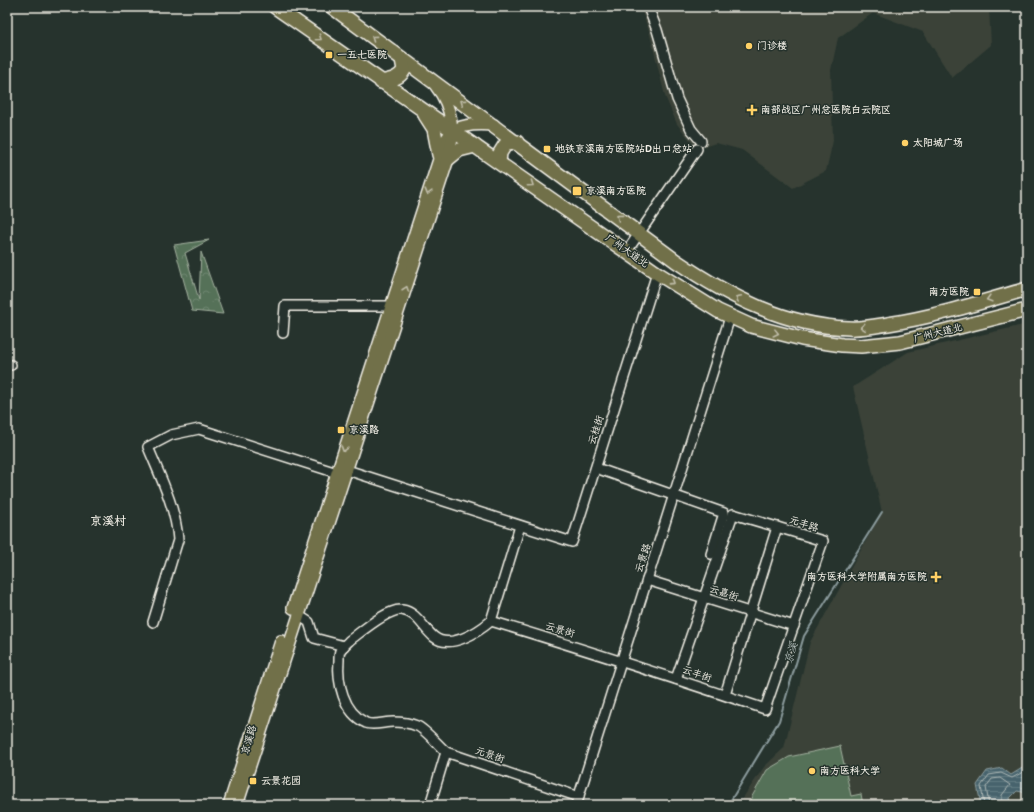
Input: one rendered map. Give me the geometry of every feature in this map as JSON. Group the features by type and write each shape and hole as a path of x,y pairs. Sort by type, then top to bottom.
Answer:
{"highway":[{"name":"广州大道北","path":"275,7 380,82 453,130 657,272 730,317 751,326 796,338 830,344 861,346 900,342 1027,310"},
{"name":"广州大道北","path":"332,7 495,125 691,271 732,295 783,317 817,324 850,328 897,322 959,308 1027,289"},
{"path":"380,82 394,79 402,74 404,70 402,59"},
{"path":"415,104 434,130 444,157 459,150 475,146"},
{"path":"499,162 500,153 505,145 517,142"}],"main road":[{"name":"京溪路","path":"229,805 342,472 453,130 445,100 428,77"},
{"path":"453,130 474,124 495,125"},
{"name":"京溪路","path":"237,805 298,615 392,306 444,157"}],"street":[{"path":"291,7 294,21"},
{"path":"627,251 699,145 690,129 677,99 657,30 648,7"},
{"name":"云桂街","path":"153,622 178,540 177,528 163,482 148,447 171,435 199,429 572,542 657,272"},
{"path":"283,333 284,306 392,306"},
{"name":"云景路","path":"577,801 730,317"},
{"path":"596,468 724,512 710,554"},
{"path":"676,679 734,514 777,527"},
{"path":"430,805 446,752 418,726 395,722 367,723 354,715 346,704 341,690 338,673 340,651 369,626 390,612 401,609 413,614 434,637 447,641 460,640 483,628 491,621 520,526"},
{"name":"元丰路","path":"725,695 777,527 823,541 765,709"},
{"name":"云嘉街","path":"647,580 794,626"},
{"path":"298,615 309,622 314,638 344,646"},
{"name":"云景街","path":"491,621 622,660"},
{"name":"云丰街","path":"622,660 765,709"},
{"name":"元景街","path":"446,752 577,801"}],"shaded area":[{"name":"南部战区广州总医院白云院区","path":"640,7 989,7 991,45 952,78 923,32 873,13 838,38 831,70 833,141 826,171 793,188 742,150 716,143 697,149 677,124 665,96 649,31"},
{"name":"南方医科大学附属南方医院","path":"1027,324 1027,805 738,805 764,767 784,748 810,642 882,512 853,387 908,352"}],"green space":[{"path":"209,240 185,253 199,300 201,252 223,314 192,311 174,245"},
{"path":"840,746 851,796 861,794 863,805 751,805 750,800 767,770 789,757"}],"water":[{"path":"1027,765 1027,793 1017,791 1010,798 1012,805 981,805 977,785 987,771 1002,768 1011,775"}],"waterway":[{"name":"京溪","path":"728,805 779,721 804,636 882,512"}],"place":[{"name":"门诊楼","path":"749,46"},
{"name":"一五七医院","path":"329,55"},
{"name":"南部战区广州总医院白云院区","path":"752,110"},
{"name":"太阳城广场","path":"905,143"},
{"name":"地铁京溪南方医院站D出口总站","path":"547,149"},
{"name":"京溪南方医院","path":"577,191"},
{"name":"南方医院","path":"977,292"},
{"name":"京溪路","path":"341,430"},
{"name":"南方医科大学附属南方医院","path":"936,577"},
{"name":"南方医科大学","path":"812,771"},
{"name":"云景花园","path":"253,781"}],"district":[{"name":"京溪村","path":"108,521"}]}
